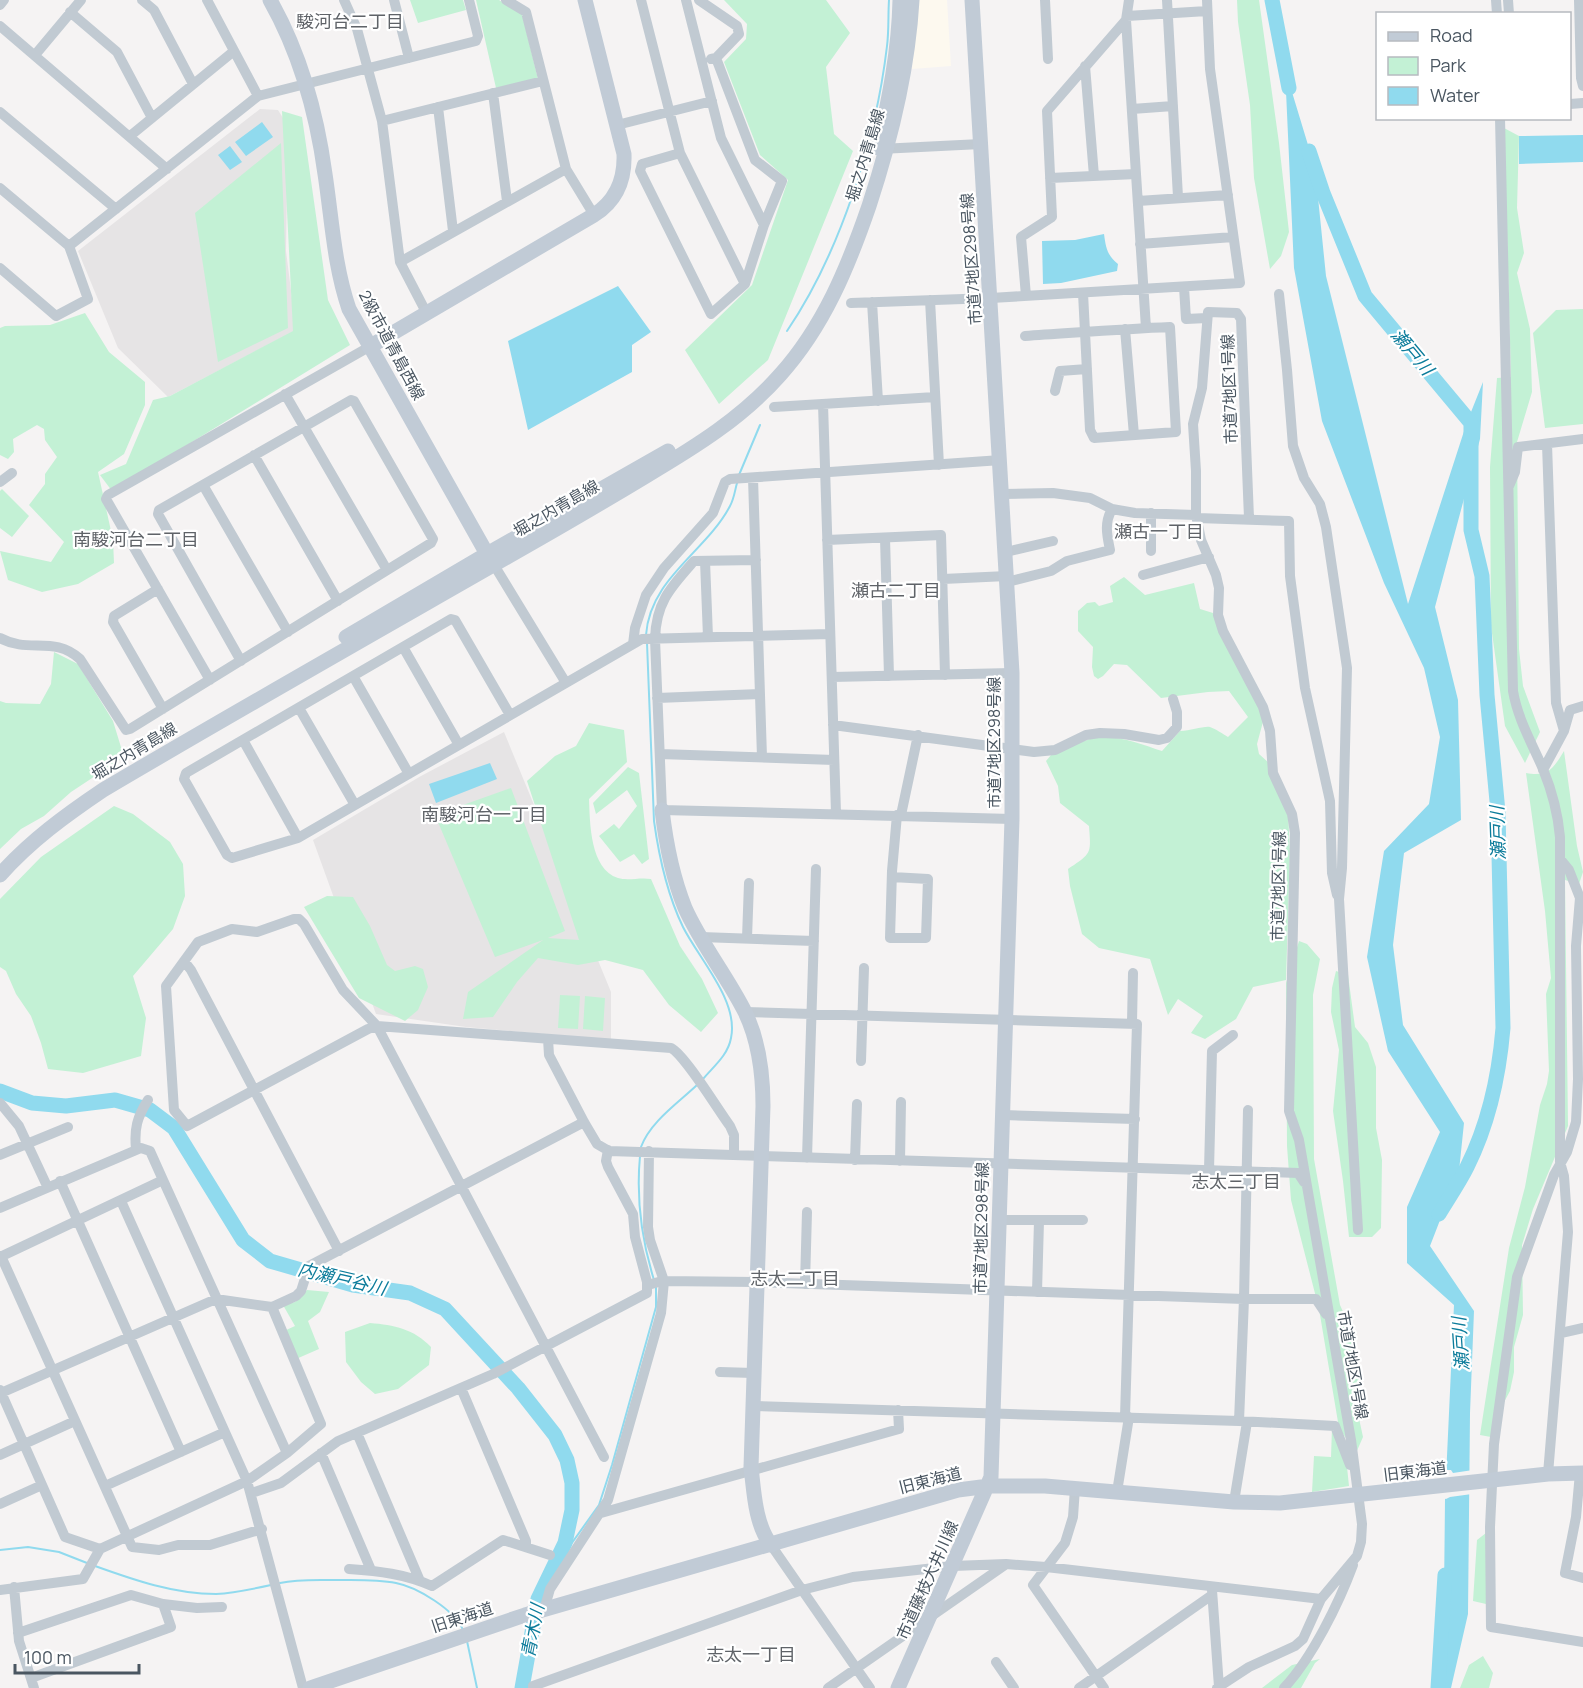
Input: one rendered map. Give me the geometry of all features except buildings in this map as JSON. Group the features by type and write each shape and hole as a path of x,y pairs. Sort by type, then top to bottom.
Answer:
{"street":[{"path":"0,5 4,0"},
{"path":"35,55 81,0"},
{"path":"142,0 154,10 193,84"},
{"path":"207,0 258,96"},
{"name":"2級市道青島西線","path":"270,0 289,39 306,85 325,173 336,266 349,309 490,559"},
{"path":"344,0 357,29 369,67 382,121 399,261 426,312"},
{"path":"394,0 409,58"},
{"path":"69,246 258,96 476,41 478,36 469,0"},
{"path":"506,0 526,12 566,169 594,215"},
{"path":"210,680 106,499 108,495 369,347 594,215 609,203 623,177 624,154 585,0"},
{"path":"641,0 680,153 746,284"},
{"path":"686,0 721,138 764,225"},
{"path":"699,0 737,26 739,34 716,58 702,62"},
{"name":"堀之内青島線","path":"883,149 900,0"},
{"name":"堀之内青島線","path":"0,875 33,842 63,817 103,790 706,429 747,396 773,371 820,305 830,284 898,110 912,0"},
{"name":"市道7地区298号線","path":"972,0 1003,494 1012,673 1013,748 992,1477 988,1486"},
{"path":"1045,0 1048,59"},
{"path":"1128,0 1127,18 1146,328"},
{"path":"1167,0 1178,197"},
{"path":"1579,0 1575,61 1583,86"},
{"path":"851,303 991,298 1184,287 1240,283 1210,69 1207,6 1167,14 1127,18 1047,111 1052,217 1021,237 1026,296"},
{"path":"70,12 117,52 152,118"},
{"path":"0,26 167,169"},
{"path":"130,136 234,51"},
{"path":"680,153 642,164 640,171 711,314 746,284 764,225 782,181 755,160 716,58"},
{"path":"1085,66 1094,176"},
{"path":"382,121 543,81"},
{"path":"494,93 507,201"},
{"path":"617,125 712,101"},
{"path":"1132,109 1173,106"},
{"path":"438,107 453,231"},
{"path":"0,112 116,210"},
{"path":"1500,120 1513,692 1523,727 1543,770 1558,818 1560,858 1560,1162 1564,1176 1568,1232 1548,1474"},
{"path":"883,149 981,144"},
{"path":"399,261 566,169"},
{"path":"1050,178 1136,174"},
{"path":"0,188 69,246 88,299 56,315 0,268"},
{"path":"1138,201 1228,195"},
{"path":"1140,244 1233,237"},
{"path":"1184,287 1186,319 1207,318"},
{"path":"1025,336 1085,332 1125,330 1146,328 1170,327 1176,432 1094,438 1090,430 1087,369 1085,332 1083,293"},
{"path":"1279,294 1293,446 1304,478 1320,504 1326,527 1347,668 1342,868 1339,899 1358,1230"},
{"path":"930,300 939,465"},
{"path":"872,302 878,401"},
{"name":"市道7地区1号線","path":"1249,518 1241,319 1237,313 1208,312 1202,388 1192,424 1197,516 1201,540 1219,588 1218,615 1223,631 1263,707 1270,731 1273,772 1292,814 1295,833 1288,1111 1299,1140 1351,1440 1354,1477 1362,1496 1361,1542 1346,1584 1317,1640 1292,1680 1284,1688"},
{"path":"1125,330 1134,435"},
{"path":"1055,391 1060,371 1087,369"},
{"path":"285,394 387,570"},
{"path":"774,407 935,397"},
{"path":"0,638 18,645 51,645 72,652 80,659 126,730 163,709 241,661 288,632 431,543 433,539 354,401 351,400 304,426 159,510 158,514 241,661"},
{"path":"823,404 836,813"},
{"path":"1508,490 1515,472 1518,447 1583,440"},
{"path":"1547,444 1556,703 1564,730"},
{"path":"254,455 338,601"},
{"path":"870,1688 764,1536 758,1512 752,1470 752,1406 762,1069 745,1012 686,909 673,875 662,810 657,698 646,640 639,617 654,580 713,513 725,482 730,479 1001,460"},
{"path":"0,482 12,473"},
{"path":"749,478 756,560 762,758"},
{"path":"203,485 288,632"},
{"path":"1003,494 1053,493 1090,498 1112,509 1289,521 1290,576 1303,677 1330,801 1332,873 1339,899"},
{"path":"943,579 1007,579 1051,571 1067,561 1110,550 1106,530 1107,518 1112,509"},
{"path":"1151,513 1151,550"},
{"path":"827,540 941,535 945,675"},
{"path":"885,538 889,676"},
{"path":"1006,552 1053,541"},
{"path":"1143,574 1209,557"},
{"path":"490,559 566,683"},
{"name":"堀之内青島線","path":"0,861 55,811 87,789 490,559"},
{"path":"646,640 670,587 694,561 756,560"},
{"path":"705,561 708,637"},
{"path":"158,589 114,616 113,622 163,709"},
{"path":"510,715 455,620 451,619 186,773 184,779 227,855 232,858 298,838 566,683 646,640 830,634"},
{"path":"403,647 459,745"},
{"path":"832,677 1012,673"},
{"path":"352,676 409,774"},
{"path":"657,698 760,694"},
{"path":"833,724 1034,752 1055,750 1086,735 1100,733 1124,734 1159,740 1167,738 1177,727 1177,712 1173,699"},
{"path":"1543,770 1564,730 1570,710 1583,706"},
{"path":"299,708 355,805"},
{"path":"892,878 928,879 926,938 890,938 892,878 899,815 918,735"},
{"path":"243,740 298,838"},
{"path":"660,754 834,760"},
{"path":"662,810 1012,819"},
{"path":"1560,858 1569,870 1581,898 1580,1114 1517,1276 1489,1481 1491,1627 1583,1642"},
{"path":"807,1158 816,869"},
{"path":"747,938 749,884"},
{"path":"604,1457 377,1026 343,990 304,924 298,919 257,932 232,929 198,942 166,986 174,1110 187,1126 377,1026 671,1048 675,1050 730,1126 734,1135 734,1155"},
{"path":"701,937 814,940"},
{"path":"184,961 191,970 339,1251"},
{"path":"861,1061 864,968"},
{"path":"1132,973 1132,1023"},
{"path":"745,1012 1137,1024 1135,1119 1131,1168 1127,1417 1117,1492"},
{"path":"1209,1170 1212,1051 1233,1035"},
{"path":"548,1039 549,1054 584,1122 597,1144 608,1150 1298,1173 1308,1188"},
{"path":"136,1149 135,1126 148,1100"},
{"path":"900,1161 901,1102"},
{"path":"0,1103 19,1126 47,1186"},
{"path":"855,1160 856,1104"},
{"path":"1234,1502 1243,1421 1248,1110"},
{"path":"1003,1115 1135,1119"},
{"path":"98,1554 65,1537 1,1392 172,1316 216,1299 272,1307 296,1296 305,1283 309,1266 584,1122"},
{"path":"0,1155 68,1127"},
{"path":"0,1208 136,1149 150,1151 287,1453"},
{"path":"252,1493 281,1482 338,1441 499,1371 647,1293 648,1286 634,1237 633,1214 608,1167 608,1150"},
{"path":"544,1610 550,1589 601,1513 611,1490 661,1313 663,1281 648,1227 648,1151"},
{"path":"164,1180 0,1256 132,1547 159,1550 178,1545 210,1545 262,1529"},
{"path":"60,1181 181,1452"},
{"path":"120,1201 252,1493 303,1688"},
{"path":"805,1284 807,1212"},
{"path":"999,1220 1083,1220"},
{"path":"1036,1292 1039,1221"},
{"path":"648,1286 663,1281 756,1282 1244,1299 1316,1299 1329,1319"},
{"path":"0,1590 83,1579 98,1554 127,1536 247,1481 287,1453 321,1424 272,1307"},
{"path":"1561,1334 1583,1328"},
{"path":"720,1372 753,1373"},
{"path":"461,1388 526,1541 526,1547"},
{"path":"752,1406 994,1412 1335,1426 1354,1477"},
{"path":"601,1513 899,1429 898,1410"},
{"path":"0,1455 75,1421"},
{"path":"105,1486 225,1432"},
{"path":"357,1433 420,1581"},
{"path":"321,1453 371,1570"},
{"path":"1582,1473 1565,1573 1583,1578"},
{"name":"旧東海道","path":"310,1688 474,1631 544,1610 935,1495 988,1486 1026,1485 1234,1502 1280,1503 1362,1496 1548,1474 1582,1473"},
{"path":"0,1504 42,1485"},
{"name":"市道藤枝大井川線","path":"898,1688 988,1486"},
{"path":"1075,1488 1073,1517 1065,1543 1033,1585 1104,1688"},
{"path":"349,1569 395,1574 432,1587 503,1540 550,1555"},
{"path":"1212,1590 1218,1687 1249,1667 1295,1646 1303,1639 1321,1599 1357,1556"},
{"path":"828,1688 1006,1564"},
{"path":"533,1688 533,1686 802,1590 854,1577 953,1566 1006,1564 1046,1566 1212,1590 1321,1599"},
{"path":"14,1587 18,1633 32,1683 171,1627 163,1604"},
{"path":"1079,1688 1212,1590"},
{"path":"18,1633 131,1595 163,1604 197,1608 222,1607"},
{"path":"996,1662 1014,1688"}],"shaded area":[{"path":"919,0 947,0 951,66 912,69"},
{"path":"260,109 278,110 288,126 286,251 296,330 168,397 118,348 78,251"},
{"path":"504,732 611,992 611,1040 466,1027 376,1014 313,840 421,776"}],"green space":[{"path":"410,0 463,0 466,10 418,23"},
{"path":"476,0 499,0 522,14 538,79 496,88"},
{"path":"724,0 826,0 850,33 826,67 834,134 853,151 768,360 719,404 685,350 752,285 788,180 760,155 724,62 746,39 747,24"},
{"path":"1237,0 1259,0 1279,143 1289,232 1281,256 1270,269 1254,178 1250,105"},
{"path":"282,111 302,117 328,300 350,345 112,491 100,475 126,464 153,400 170,396 293,331"},
{"path":"1504,128 1519,136 1517,208 1524,253 1517,273 1530,329 1532,392 1517,442 1519,649 1523,686 1540,732 1525,763 1505,726 1491,626 1490,467 1497,378 1511,377"},
{"path":"281,143 288,328 218,362 195,213"},
{"path":"1583,309 1583,424 1545,428 1533,333 1556,310"},
{"path":"85,313 109,352 145,382 145,405 124,454 98,472 113,540 114,563 78,584 42,592 8,580 0,551 51,562 64,542 29,505 45,484 45,474 57,457 45,440 44,429 37,425 13,439 14,452 8,459 0,455 0,328 50,325"},
{"path":"2,489 29,516 12,537 0,528 0,491"},
{"path":"1124,577 1145,595 1194,583 1200,609 1213,613 1264,718 1257,744 1259,754 1269,763 1288,812 1290,852 1286,980 1253,987 1236,1019 1205,1039 1191,1033 1203,1016 1178,999 1168,1015 1150,959 1099,948 1082,934 1068,869 1086,856 1090,848 1089,826 1060,803 1058,786 1046,761 1051,755 1080,742 1099,737 1126,740 1162,751 1180,731 1210,727 1228,737 1248,717 1229,691 1161,698 1127,665 1114,664 1098,679 1094,676 1093,647 1078,631 1078,611 1087,603 1095,602 1099,606 1113,602 1110,586"},
{"path":"54,652 78,664 113,721 124,757 71,792 44,816 21,829 0,849 0,701 40,704 51,684"},
{"path":"589,723 624,730 627,762 589,799 593,844 602,865 609,873 618,878 651,879 680,946 702,979 718,1013 701,1032 669,1005 643,970 605,960 578,965 538,958 517,982 493,1017 463,1019 468,992 543,940 495,957 435,815 511,788 565,931 548,938 579,940 527,781 555,756 576,746"},
{"path":"1564,751 1577,846 1583,872 1579,884 1565,880 1568,1126 1533,1209 1522,1245 1523,1315 1514,1347 1514,1372 1510,1391 1491,1437 1480,1435 1509,1248 1525,1187 1540,1105 1549,1071 1546,994 1551,978 1545,911 1526,773 1545,773 1557,763"},
{"path":"628,767 639,773 649,859 642,864 634,854 620,862 599,836 614,824 619,829 637,806 627,790 596,814 593,803"},
{"path":"114,806 133,814 170,842 183,864 185,896 173,929 133,976 146,1018 141,1056 83,1073 48,1069 31,1016 16,994 6,971 0,967 0,899 41,857"},
{"path":"327,896 353,897 370,926 387,965 395,971 415,966 423,969 428,987 418,1010 405,1021 359,998 304,907"},
{"path":"1299,941 1307,944 1320,959 1313,995 1314,1159 1340,1305 1353,1334 1359,1377 1357,1409 1363,1437 1356,1453 1339,1428 1319,1309 1291,1200 1287,1146 1286,983"},
{"path":"1336,971 1348,975 1355,1027 1368,1043 1376,1067 1376,1128 1382,1160 1381,1228 1372,1237 1349,1237 1333,1111 1339,1050 1331,1012 1332,988"},
{"path":"560,995 580,996 578,1029 558,1028"},
{"path":"585,996 605,998 603,1031 583,1029"},
{"path":"307,1290 329,1292 320,1312 308,1321 319,1349 296,1359 284,1331 295,1326 283,1305 295,1302"},
{"path":"370,1323 395,1327 418,1336 431,1347 429,1365 398,1389 375,1394 361,1382 346,1362 345,1332"},
{"path":"1332,1428 1347,1467 1349,1486 1312,1492 1314,1456 1331,1457"},
{"path":"1486,1533 1486,1604 1473,1601 1477,1540"},
{"path":"1483,1656 1493,1673 1489,1688 1460,1688 1469,1665"},
{"path":"1320,1659 1315,1663 1301,1688 1262,1688 1292,1665"}],"water":[{"path":"1285,69 1315,168 1326,276 1408,604 1467,422 1483,382 1480,439 1435,607 1458,700 1461,820 1404,853 1393,945 1403,1025 1464,1123 1459,1171 1430,1246 1474,1311 1470,1413 1468,1614 1451,1688 1436,1688 1439,1677 1444,1595 1445,1499 1454,1305 1407,1263 1407,1207 1440,1132 1388,1051 1367,957 1384,851 1429,804 1440,737 1424,668 1384,583 1322,421 1294,268"},
{"path":"262,122 273,137 246,156 235,142"},
{"path":"1583,135 1583,162 1519,164 1519,136"},
{"path":"230,146 242,162 230,170 218,155"},
{"path":"1104,234 1108,251 1118,264 1117,271 1061,283 1043,284 1042,241 1075,240"},
{"path":"618,286 651,332 632,345 632,372 528,430 508,341"},
{"path":"490,763 497,779 436,803 429,784"}],"pier":[{"path":"1447,1470 1453,1473 1473,1470 1472,1494 1442,1498 1444,1474"}],"waterway":[{"path":"787,331 823,267 853,194 882,82 888,40 889,0"},
{"name":"瀬戸川","path":"1272,0 1289,88"},
{"name":"瀬戸川","path":"1309,151 1323,193 1365,296 1471,423 1471,530 1482,576 1487,695 1498,812 1503,1028 1496,1081 1487,1116 1464,1173 1439,1214"},
{"path":"739,475 760,425"},
{"path":"646,635 657,597 680,566 720,522 731,503 737,483"},
{"path":"647,643 654,821 661,862 677,914 724,995 732,1024 727,1050 703,1079"},
{"path":"641,1147 658,1121 697,1085"},
{"name":"内瀬戸谷川","path":"0,1091 32,1103 66,1106 115,1100 150,1110 174,1128 243,1240 270,1261 353,1285 410,1293 445,1309 518,1388 555,1435 567,1460 572,1483 572,1510 565,1543 538,1599 522,1688"},
{"path":"640,1156 641,1219 654,1280"},
{"path":"549,1575 599,1505 656,1307 656,1286"},
{"path":"0,1550 28,1547 59,1552 87,1563"},
{"path":"95,1566 154,1585 185,1592 230,1593 271,1585"},
{"name":"瀬戸川","path":"1438,1688 1445,1575"},
{"path":"280,1583 314,1580 366,1580 405,1585 444,1607 459,1622 463,1630"},
{"path":"467,1641 477,1688"}],"district":[{"name":"駿河台二丁目","path":"350,22"},
{"name":"瀬古一丁目","path":"1159,532"},
{"name":"南駿河台二丁目","path":"136,540"},
{"name":"瀬古二丁目","path":"896,591"},
{"name":"南駿河台一丁目","path":"484,815"},
{"name":"志太三丁目","path":"1236,1182"},
{"name":"志太二丁目","path":"795,1279"},
{"name":"志太一丁目","path":"751,1655"}],"water label":[{"name":"青木川","path":"533,1631"}]}
